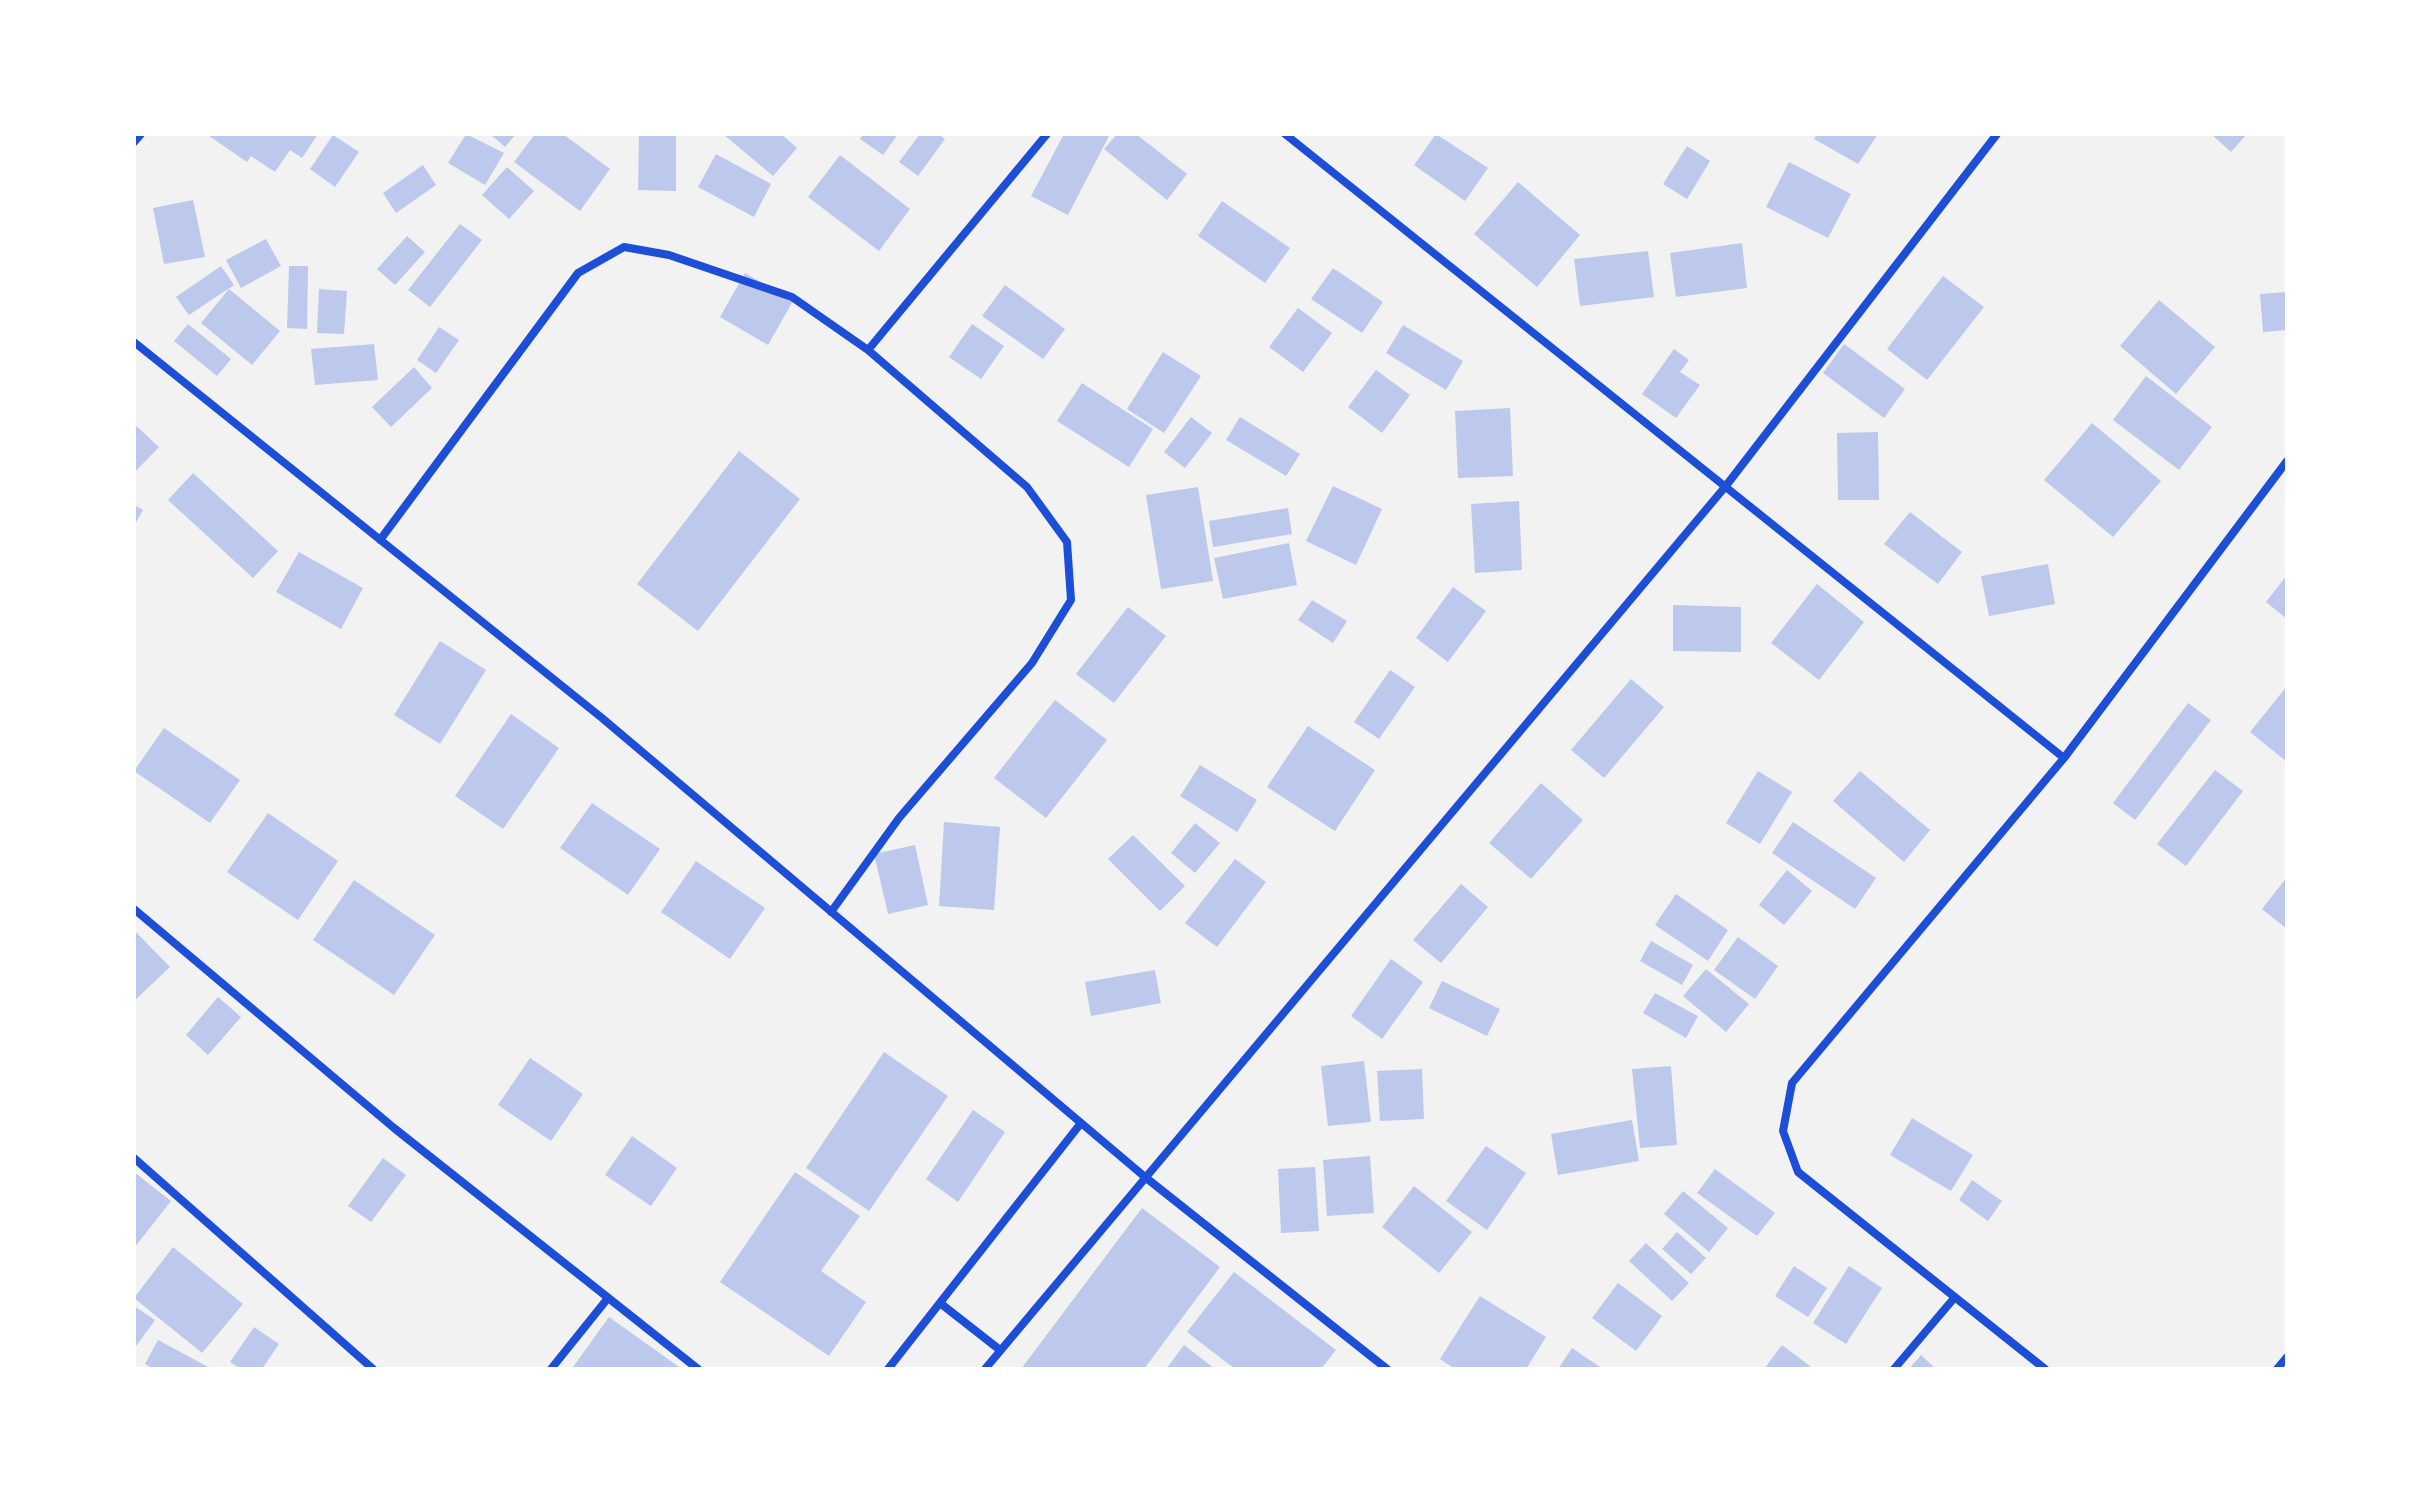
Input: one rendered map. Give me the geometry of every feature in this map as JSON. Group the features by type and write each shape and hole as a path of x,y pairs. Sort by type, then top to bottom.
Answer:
{"street":[{"path":"134,142 141,134"},
{"path":"868,350 1047,134"},
{"path":"1285,134 2064,758"},
{"path":"985,1369 1725,487 1997,134"},
{"path":"380,540 578,273 624,247 682,259 792,297 868,350 1027,487 1067,542 1071,600 1032,663 899,818 831,912"},
{"path":"134,342 602,718 1145,1177 1387,1369"},
{"path":"2045,1369 1798,1172 1783,1131 1792,1083 2064,758 2287,461"},
{"path":"134,909 394,1128 698,1369"},
{"path":"888,1369 1081,1123"},
{"path":"134,1158 373,1369"},
{"path":"1894,1369 1955,1297"},
{"path":"551,1369 608,1298"},
{"path":"940,1303 1000,1350"},
{"path":"2277,1369 2287,1357"}],"building":[{"path":"206,134 318,134 302,158 290,150 275,172 251,156 247,162"},
{"path":"466,134 504,153 485,185 448,163"},
{"path":"490,134 516,134 505,147"},
{"path":"535,134 563,134 610,169 580,211 514,162"},
{"path":"639,134 676,134 676,191 638,190"},
{"path":"723,134 781,134 797,148 773,176"},
{"path":"863,134 898,134 883,155 860,139"},
{"path":"920,134 938,134 945,139 918,176 899,162"},
{"path":"1064,134 1110,134 1068,215 1031,196"},
{"path":"1117,134 1136,134 1187,174 1167,200 1104,149"},
{"path":"1436,134 1488,168 1465,201 1414,165"},
{"path":"1817,134 1878,134 1858,164 1814,139"},
{"path":"2211,134 2247,134 2231,152"},
{"path":"333,135 359,152 335,187 310,169"},
{"path":"1687,146 1710,161 1687,199 1663,184"},
{"path":"716,154 771,184 754,217 698,187"},
{"path":"840,155 910,209 879,251 808,197"},
{"path":"1789,162 1851,194 1828,238 1766,207"},
{"path":"423,165 436,185 396,213 383,193"},
{"path":"507,167 534,191 509,219 482,195"},
{"path":"1518,182 1580,235 1537,287 1474,234"},
{"path":"193,200 205,257 164,264 153,208"},
{"path":"1222,201 1290,248 1265,283 1198,236"},
{"path":"460,224 482,240 430,307 408,290"},
{"path":"407,236 425,252 395,285 377,269"},
{"path":"266,239 281,266 241,288 226,260"},
{"path":"1742,243 1747,288 1676,297 1670,253"},
{"path":"1648,251 1654,297 1580,306 1574,259"},
{"path":"221,266 234,285 189,315 176,297"},
{"path":"289,266 308,266 307,329 287,328"},
{"path":"1333,268 1383,302 1362,333 1311,299"},
{"path":"745,273 793,301 768,345 720,317"},
{"path":"1943,276 1984,307 1927,380 1887,349"},
{"path":"1005,285 1065,329 1043,359 982,316"},
{"path":"229,289 280,331 252,365 201,323"},
{"path":"319,289 347,291 344,334 317,333"},
{"path":"2287,292 2287,330 2263,332 2260,294"},
{"path":"2159,300 2215,347 2176,394 2120,346"},
{"path":"1298,308 1332,333 1303,372 1269,347"},
{"path":"188,324 231,359 217,376 174,341"},
{"path":"972,324 1004,346 981,379 949,357"},
{"path":"1403,325 1463,361 1446,390 1386,353"},
{"path":"439,327 459,340 436,373 417,360"},
{"path":"374,344 378,380 315,385 311,349"},
{"path":"1844,344 1905,389 1884,418 1823,373"},
{"path":"1674,349 1689,360 1680,372 1700,385 1676,418 1642,394"},
{"path":"1163,352 1201,376 1164,433 1127,409"},
{"path":"414,367 432,388 391,427 372,407"},
{"path":"1376,370 1410,395 1382,433 1348,407"},
{"path":"2146,376 2212,427 2179,470 2113,420"},
{"path":"1082,383 1153,429 1129,467 1057,421"},
{"path":"1510,408 1513,476 1458,478 1455,411"},
{"path":"1191,417 1212,433 1185,468 1164,452"},
{"path":"1240,417 1300,454 1286,476 1226,440"},
{"path":"2092,423 2161,481 2113,537 2044,480"},
{"path":"134,424 159,447 134,473"},
{"path":"1878,432 1879,500 1838,500 1837,433"},
{"path":"739,451 800,499 698,631 637,584"},
{"path":"193,473 278,551 253,578 168,500"},
{"path":"1333,486 1382,509 1356,565 1306,541"},
{"path":"1198,487 1213,581 1161,589 1146,495"},
{"path":"1519,501 1522,570 1475,573 1471,504"},
{"path":"134,505 143,510 134,526"},
{"path":"1288,508 1292,534 1213,547 1209,521"},
{"path":"1910,512 1962,552 1938,584 1884,544"},
{"path":"1289,543 1297,585 1223,599 1214,558"},
{"path":"299,552 363,588 341,629 276,592"},
{"path":"2048,564 2055,604 1989,616 1981,576"},
{"path":"2287,575 2287,619 2266,602"},
{"path":"1817,584 1864,622 1819,680 1771,643"},
{"path":"1453,587 1486,611 1448,662 1416,638"},
{"path":"1312,600 1347,621 1333,643 1298,620"},
{"path":"1673,605 1741,607 1741,652 1673,651"},
{"path":"1128,607 1166,636 1114,703 1076,674"},
{"path":"440,641 486,670 440,744 394,715"},
{"path":"1390,670 1415,687 1379,739 1354,722"},
{"path":"1631,679 1664,707 1604,778 1571,750"},
{"path":"2287,686 2287,762 2250,732"},
{"path":"1055,700 1107,740 1046,818 994,778"},
{"path":"2188,703 2211,720 2135,820 2113,803"},
{"path":"511,714 559,748 503,829 455,796"},
{"path":"1308,726 1375,770 1335,831 1267,787"},
{"path":"164,728 240,780 210,823 134,771"},
{"path":"1200,765 1257,800 1237,832 1180,796"},
{"path":"2215,770 2243,791 2186,866 2157,844"},
{"path":"1758,771 1792,792 1760,844 1726,823"},
{"path":"1860,771 1930,830 1904,862 1833,801"},
{"path":"1541,783 1583,820 1531,879 1489,843"},
{"path":"592,803 660,849 628,895 560,848"},
{"path":"268,813 338,861 298,920 227,872"},
{"path":"944,822 1000,827 994,910 939,906"},
{"path":"1793,822 1876,878 1855,909 1772,853"},
{"path":"1195,823 1220,843 1195,873 1171,853"},
{"path":"1133,835 1185,886 1160,911 1108,859"},
{"path":"915,845 928,905 888,914 874,854"},
{"path":"1235,859 1266,882 1217,947 1185,923"},
{"path":"696,861 765,908 730,959 661,912"},
{"path":"1787,870 1812,891 1784,925 1759,905"},
{"path":"2287,877 2287,929 2262,909"},
{"path":"354,880 435,935 394,995 313,940"},
{"path":"1461,884 1488,907 1441,963 1413,940"},
{"path":"1676,894 1728,930 1708,961 1655,925"},
{"path":"134,930 170,967 134,1001"},
{"path":"1738,937 1778,966 1755,999 1714,970"},
{"path":"1651,941 1693,965 1682,985 1640,961"},
{"path":"1391,959 1423,982 1382,1039 1351,1016"},
{"path":"1706,969 1749,1004 1726,1032 1683,996"},
{"path":"1155,970 1161,1003 1091,1016 1085,982"},
{"path":"1442,981 1500,1009 1487,1036 1429,1008"},
{"path":"1655,993 1698,1016 1686,1038 1643,1013"},
{"path":"218,997 241,1017 208,1055 186,1035"},
{"path":"884,1052 948,1096 869,1211 806,1168"},
{"path":"530,1058 583,1094 551,1141 498,1105"},
{"path":"1364,1061 1371,1122 1328,1126 1321,1066"},
{"path":"1671,1066 1677,1145 1640,1148 1632,1069"},
{"path":"1422,1069 1424,1119 1380,1121 1377,1071"},
{"path":"973,1110 1005,1132 958,1202 926,1179"},
{"path":"1912,1118 1973,1155 1951,1191 1890,1155"},
{"path":"1632,1120 1639,1161 1558,1175 1551,1134"},
{"path":"632,1136 677,1168 651,1206 605,1175"},
{"path":"1486,1146 1526,1173 1487,1230 1446,1201"},
{"path":"1370,1156 1374,1213 1327,1216 1323,1160"},
{"path":"383,1158 406,1175 371,1222 348,1206"},
{"path":"1315,1167 1319,1231 1281,1233 1278,1169"},
{"path":"1715,1169 1775,1213 1757,1236 1697,1193"},
{"path":"134,1172 171,1201 134,1248"},
{"path":"795,1172 860,1216 821,1271 866,1302 829,1356 720,1282"},
{"path":"1972,1180 2002,1201 1988,1221 1959,1200"},
{"path":"1414,1186 1472,1232 1439,1273 1382,1227"},
{"path":"1683,1191 1728,1228 1709,1252 1664,1214"},
{"path":"1142,1208 1220,1267 1144,1369 1021,1369"},
{"path":"1677,1232 1706,1258 1691,1274 1662,1249"},
{"path":"1646,1243 1689,1283 1672,1301 1629,1261"},
{"path":"173,1247 243,1304 202,1353 134,1298"},
{"path":"1794,1266 1827,1288 1808,1317 1775,1296"},
{"path":"1849,1266 1882,1288 1846,1344 1813,1323"},
{"path":"1234,1272 1336,1350 1321,1369 1235,1369 1187,1332"},
{"path":"1618,1283 1662,1316 1636,1351 1592,1318"},
{"path":"1480,1296 1546,1337 1526,1369 1455,1369 1440,1359"},
{"path":"134,1306 155,1320 134,1349"},
{"path":"609,1317 682,1369 573,1367"},
{"path":"254,1327 279,1344 262,1369 241,1369 230,1362"},
{"path":"158,1340 212,1369 154,1369 145,1364"},
{"path":"1184,1345 1215,1369 1166,1369"},
{"path":"1782,1345 1814,1369 1764,1369"},
{"path":"1572,1348 1603,1369 1558,1369"},
{"path":"1921,1355 1936,1369 1909,1369"}]}
